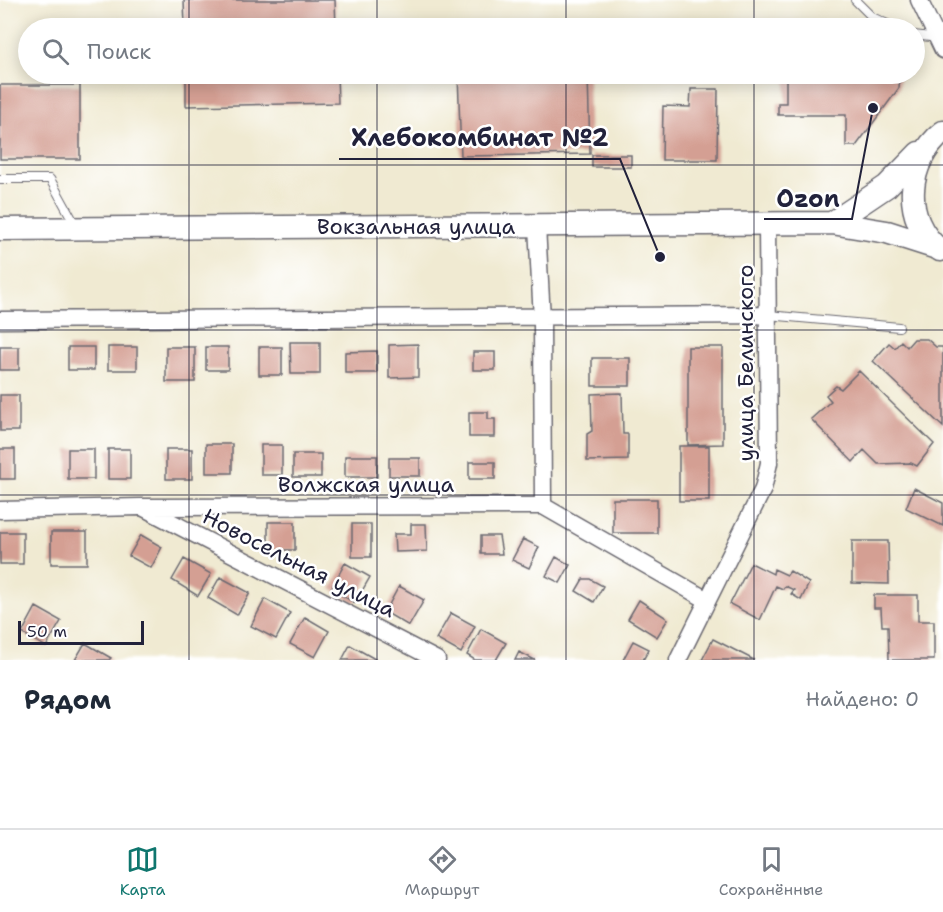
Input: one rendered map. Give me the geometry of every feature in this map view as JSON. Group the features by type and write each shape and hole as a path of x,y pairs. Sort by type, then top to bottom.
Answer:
{"main road":[{"path":"832,223 887,186 937,136"},
{"path":"937,136 918,161 912,184 913,207 922,229 940,250"},
{"name":"Вокзальная улица","path":"0,229 832,223 886,232 940,250"}],"street":[{"path":"919,0 940,44"},
{"name":"улица Белинского","path":"678,660 763,489 769,463 768,225"},
{"path":"537,226 542,319 543,506"},
{"path":"0,320 542,319 768,315"},
{"name":"Волжская улица","path":"0,510 140,507 543,506 707,600"},
{"name":"Новосельная улица","path":"140,507 437,660"}],"lane":[{"path":"855,0 874,18"},
{"path":"925,39 940,44"},
{"path":"0,179 50,179 77,229"},
{"path":"768,315 899,327"}],"building":[{"path":"184,0 335,0 336,18 185,18"},
{"path":"186,84 337,84 338,103 186,106"},
{"path":"458,84 588,84 590,154 461,156"},
{"path":"786,84 899,84 899,88 856,146 846,146 846,115 778,115 778,103 786,103"},
{"path":"0,85 80,85 80,159 0,159"},
{"path":"691,89 718,89 717,160 662,160 663,106 690,107"},
{"path":"592,155 631,155 631,167 592,167"},
{"path":"914,339 927,339 936,347 943,347 943,427 873,361 889,343 895,348 901,341 907,347"},
{"path":"290,342 320,342 320,374 291,374"},
{"path":"418,344 418,377 389,378 389,345"},
{"path":"0,347 19,347 19,370 0,370"},
{"path":"68,347 94,347 94,370 68,370"},
{"path":"108,347 137,347 137,370 108,370"},
{"path":"166,347 195,347 195,382 166,382"},
{"path":"206,347 228,347 228,370 206,370"},
{"path":"259,347 282,347 282,375 259,375"},
{"path":"688,347 723,347 723,444 688,445"},
{"path":"377,351 377,373 345,373 345,352"},
{"path":"473,352 495,352 495,370 473,370"},
{"path":"592,358 630,358 630,386 592,386"},
{"path":"859,371 934,444 917,466 911,463 878,464 864,450 853,462 811,419 831,401 826,395 836,386 841,389"},
{"path":"622,393 623,434 628,434 628,460 587,461 587,434 592,431 591,394"},
{"path":"0,395 19,395 19,431 0,431"},
{"path":"469,412 488,412 488,419 495,419 495,437 469,437"},
{"path":"206,444 232,444 232,473 206,473"},
{"path":"261,445 282,445 282,475 261,475"},
{"path":"679,446 709,446 709,501 679,501"},
{"path":"0,449 15,449 15,479 0,479"},
{"path":"68,449 94,449 94,479 68,479"},
{"path":"108,449 130,449 130,479 108,479"},
{"path":"166,449 192,449 192,479 166,479"},
{"path":"293,454 321,454 321,477 293,477"},
{"path":"345,456 377,456 377,477 345,477"},
{"path":"389,458 420,458 420,476 389,476"},
{"path":"469,462 495,462 495,479 469,479"},
{"path":"914,488 943,503 943,526 906,508"},
{"path":"613,499 657,499 657,533 613,533"},
{"path":"268,522 295,522 295,550 268,550"},
{"path":"352,524 371,524 371,557 352,557"},
{"path":"411,524 426,524 427,551 395,552 394,534 411,534"},
{"path":"0,532 23,532 23,564 0,564"},
{"path":"51,532 87,532 87,564 51,564"},
{"path":"141,535 162,547 151,568 129,556"},
{"path":"481,536 499,536 502,554 481,554"},
{"path":"523,539 539,547 529,568 512,560"},
{"path":"852,541 888,541 889,584 852,583"},
{"path":"556,557 570,565 560,583 546,576"},
{"path":"184,559 211,574 198,596 172,580"},
{"path":"345,563 370,577 355,603 331,589"},
{"path":"751,563 773,574 774,569 787,575 790,571 809,583 801,600 791,594 794,590 785,586 783,589 776,586 760,620 730,604"},
{"path":"220,577 250,593 237,615 208,598"},
{"path":"583,579 590,579 603,586 594,602 576,591"},
{"path":"399,586 424,600 409,626 385,612"},
{"path":"874,595 918,595 918,621 934,621 934,660 889,660 888,626 882,626 881,608 874,608"},
{"path":"265,599 290,613 276,639 251,626"},
{"path":"639,600 668,619 657,637 628,619"},
{"path":"36,607 61,621 46,647 22,633"},
{"path":"451,613 475,626 461,653 436,639"},
{"path":"305,617 329,631 315,657 290,644"},
{"path":"481,629 506,643 496,660 475,660 467,655"},
{"path":"713,639 754,660 702,660"},
{"path":"633,641 649,649 643,660 623,660"},
{"path":"85,643 111,658 109,660 75,660"},
{"path":"350,645 375,659 342,660"},
{"path":"519,652 535,660 515,660"}],"place":[{"name":"Ozon","path":"873,108"},
{"name":"Хлебокомбинат №2","path":"660,257"}]}
